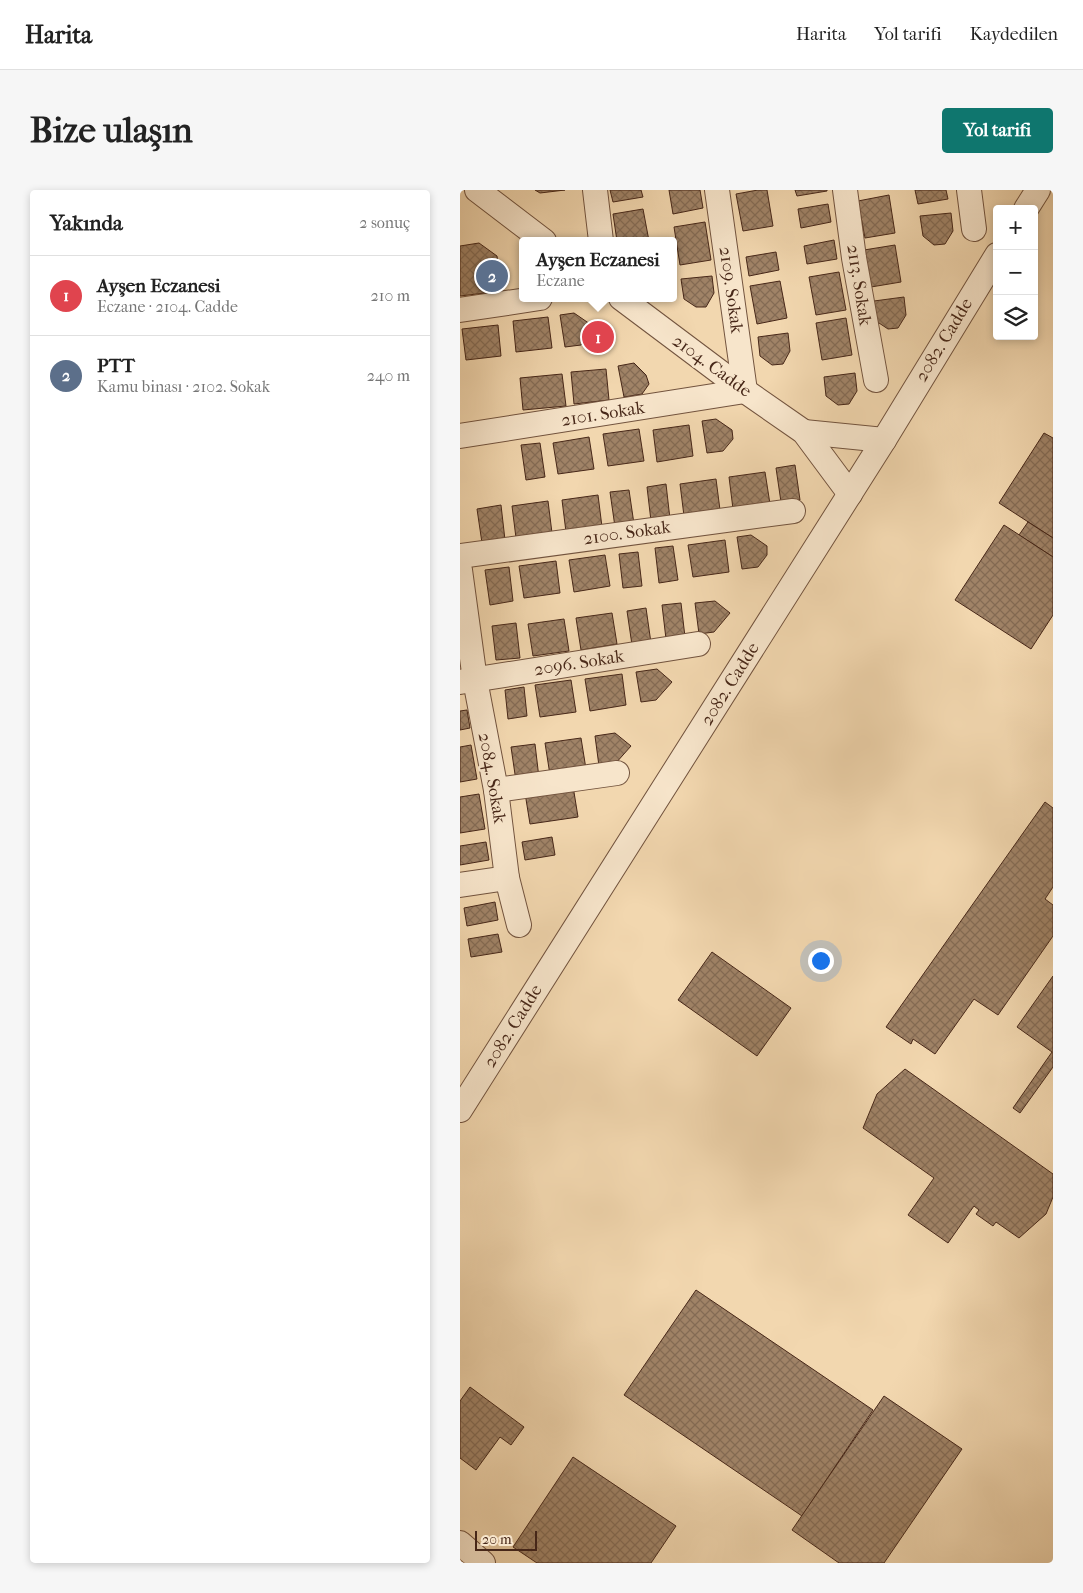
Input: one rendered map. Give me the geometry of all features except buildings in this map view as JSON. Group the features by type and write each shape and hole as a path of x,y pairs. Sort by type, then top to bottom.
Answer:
{"street":[{"path":"477,190 539,237"},
{"path":"595,190 601,237"},
{"name":"2109. Sokak","path":"717,190 746,391"},
{"name":"2113. Sokak","path":"845,190 854,258 876,380"},
{"path":"969,190 974,229"},
{"path":"1029,205 1038,190"},
{"name":"2082. Cadde","path":"460,1110 884,440 993,263"},
{"path":"460,310 519,301"},
{"name":"2104. Cadde","path":"625,302 804,432 850,494"},
{"name":"2101. Sokak","path":"460,436 746,391"},
{"name":"2104. Cadde","path":"804,432 884,440"},
{"name":"2100. Sokak","path":"460,556 793,510"},
{"name":"2084. Sokak","path":"460,570 467,681 496,790 508,878 519,925"},
{"name":"2096. Sokak","path":"467,681 698,644"},
{"path":"496,790 616,773"},
{"path":"460,885 508,878"},
{"path":"460,1543 483,1563"}],"place":[{"name":"PTT","path":"492,276"},
{"name":"Ayşen Eczanesi","path":"598,337"}]}
